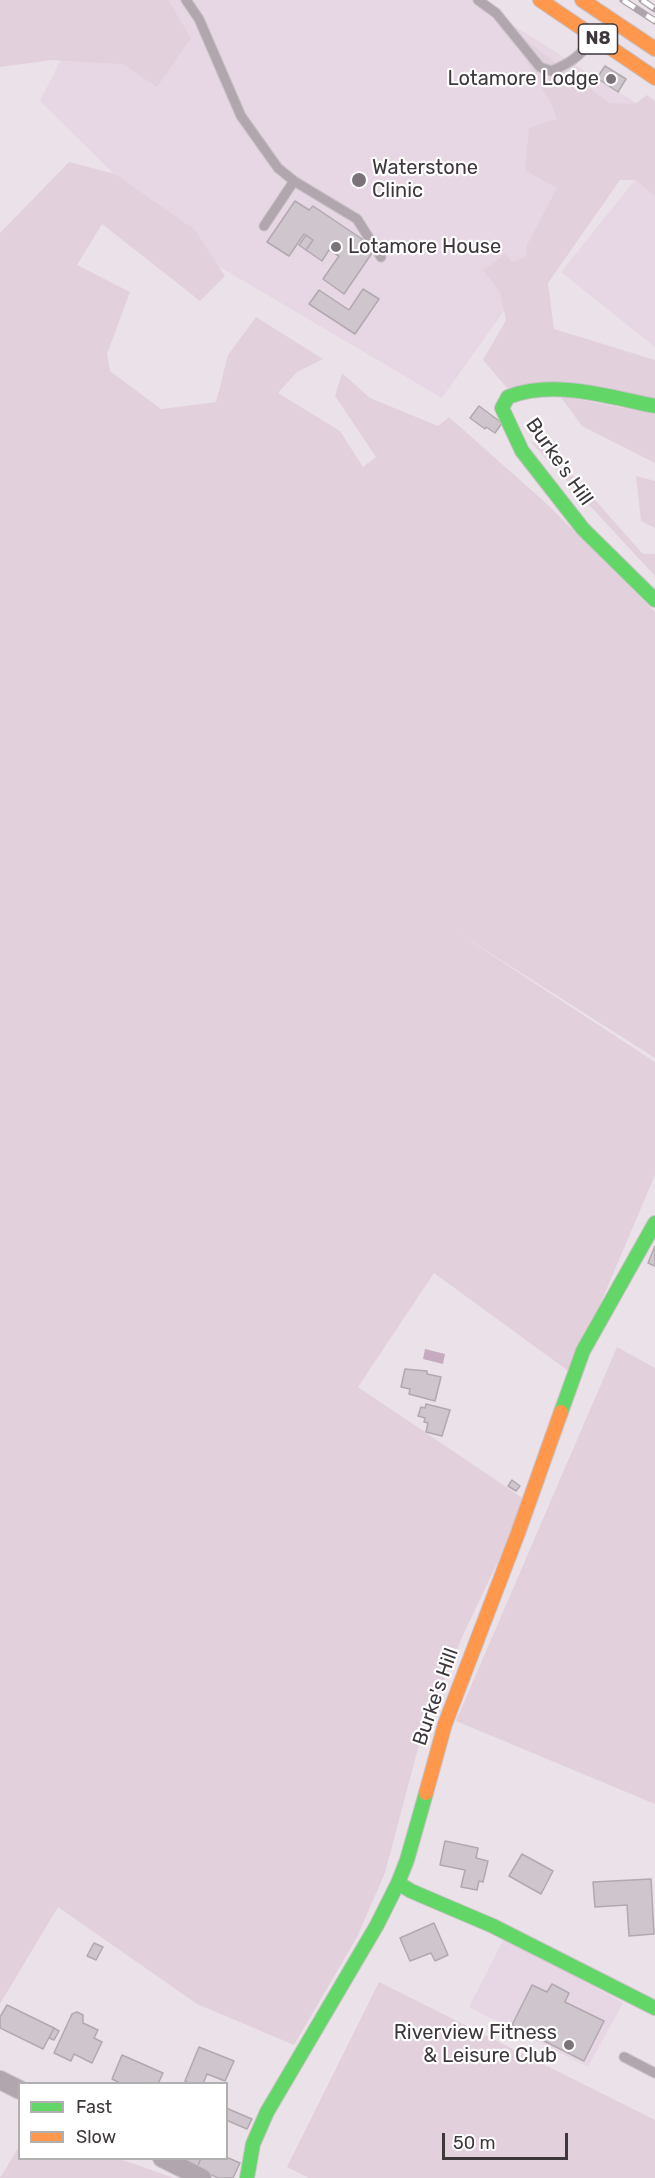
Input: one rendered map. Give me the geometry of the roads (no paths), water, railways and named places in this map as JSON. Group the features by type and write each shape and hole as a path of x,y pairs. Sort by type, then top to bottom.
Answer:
{"main road":[{"name":"N8","path":"540,0 655,78"},
{"name":"N8","path":"582,0 655,49"},
{"name":"Burke's Hill","path":"655,406 541,388 508,395 502,402 502,408 522,451 583,529 655,600"},
{"name":"Burke's Hill","path":"247,2178 253,2144 267,2112 377,1924 398,1883 445,1724 518,1533 583,1351 655,1222"},
{"path":"398,1883 420,1895 493,1926 655,2008"}],"street":[{"path":"0,2080 18,2089"},
{"path":"166,2160 202,2178"}],"lane":[{"path":"186,0 199,19 241,116 278,168 294,181 357,219 381,257"},
{"path":"478,0 496,13 540,67 551,71 569,64 583,52 594,36"},
{"path":"264,226 294,181"},
{"path":"624,2056 655,2073"}],"railway":[{"path":"623,0 655,21"},
{"path":"642,0 655,9"}],"place":[{"name":"Lotamore Lodge","path":"611,79"},
{"name":"Waterstone Clinic","path":"359,180"},
{"name":"Lotamore House","path":"336,247"},
{"name":"Riverview Fitness & Leisure Club","path":"569,2045"}]}
